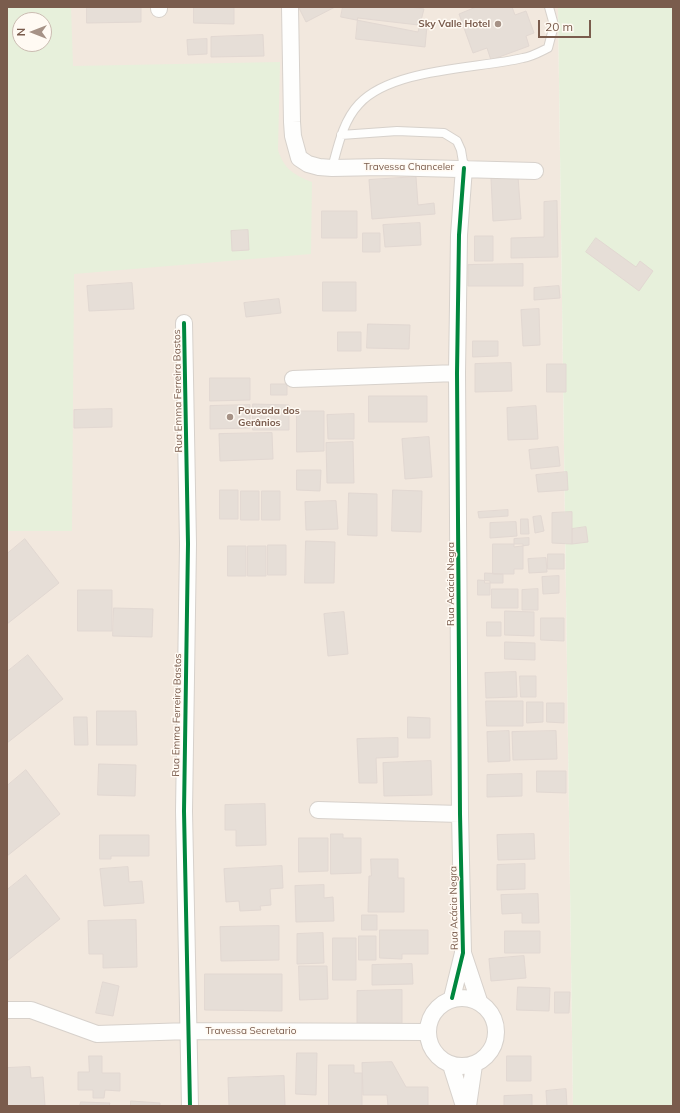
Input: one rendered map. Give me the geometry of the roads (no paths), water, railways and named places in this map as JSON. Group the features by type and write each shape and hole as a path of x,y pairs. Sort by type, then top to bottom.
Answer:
{"street":[{"name":"Travessa Chanceler","path":"290,7 292,122 295,145 299,158 308,164 332,168 464,168 535,171"},
{"name":"Rua Acácia Negra","path":"452,998 463,953 460,814 457,373 459,235 464,168"},
{"name":"Rua Emma Ferreira Bastos","path":"184,323 188,544 184,811 190,1031 190,1106"},
{"path":"293,379 457,373"},
{"path":"318,810 460,814"},
{"name":"Rua Acácia Negra","path":"463,953 479,1001"},
{"path":"466,997 479,1001 493,1015 497,1035 490,1054 474,1065 462,1067 451,1065 438,1058 430,1046 427,1032 429,1021 434,1011 442,1003 452,998 466,997"},
{"name":"Travessa Secretario","path":"7,1010 31,1010 97,1034 190,1031 427,1032"},
{"path":"451,1065 464,1106"},
{"path":"468,1106 474,1065"}],"lane":[{"path":"332,168 341,135 358,104 371,93 399,80 465,67 524,58 548,48 554,25 549,7"},
{"path":"341,135 397,131 444,133 457,141 464,168"}],"place":[{"name":"Sky Valle Hotel","path":"498,24"},
{"name":"Pousada dos Gerânios","path":"230,417"}]}
